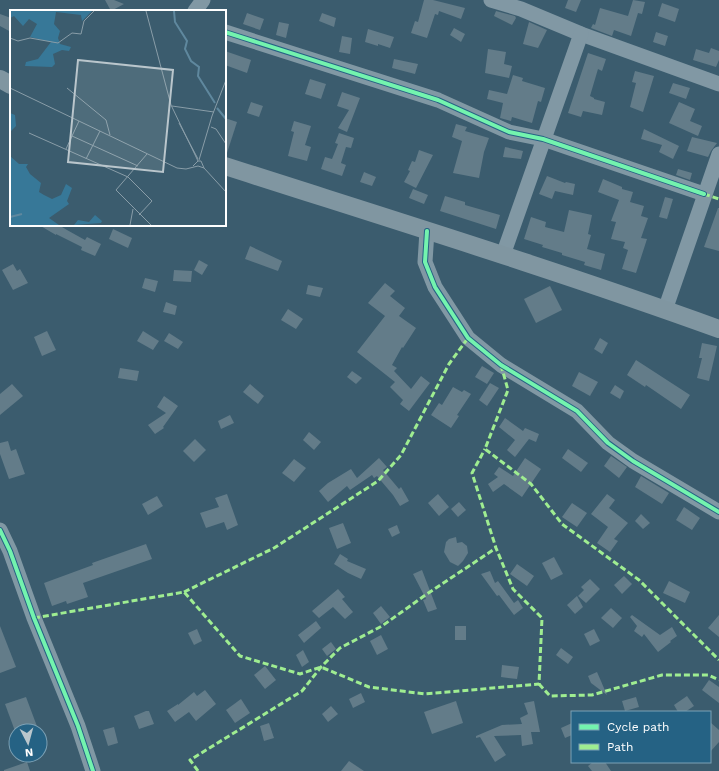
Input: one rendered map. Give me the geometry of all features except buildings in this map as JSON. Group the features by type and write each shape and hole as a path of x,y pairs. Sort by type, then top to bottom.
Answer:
{"main road":[{"path":"0,79 10,84"},
{"path":"226,166 503,255 719,329"}],"street":[{"path":"196,10 203,0"},
{"path":"491,0 521,9 581,34 719,84"},
{"path":"226,32 438,100 509,132 543,139 704,194"},
{"path":"503,255 581,34"},
{"path":"665,310 719,154"},
{"path":"427,231 424,262 435,287 468,338 501,365 576,411 608,443 620,452 719,512"},
{"path":"0,530 10,551 34,618 78,726 93,771"}],"marked path":[{"path":"704,194 719,199"},
{"path":"184,592 274,548 378,481 401,455 449,364 468,338"},
{"path":"501,365 508,390 485,449 531,484 562,524 639,580 719,660"},
{"path":"34,618 184,592 240,656 300,674 321,667 369,687 425,694 539,684 542,618 513,589 496,548 472,473 485,449"},
{"path":"198,771 190,760 302,691 321,667 340,648 382,626 496,548"},
{"path":"539,684 550,696 592,695 662,675 708,675 719,680"}],"cycle path":[{"path":"226,32 438,100 509,132 543,139 704,194"},
{"path":"427,231 425,262 435,287 468,338 501,365 577,411 608,443 633,461 719,512"},
{"path":"0,530 10,551 34,618 78,726 93,771"}]}
